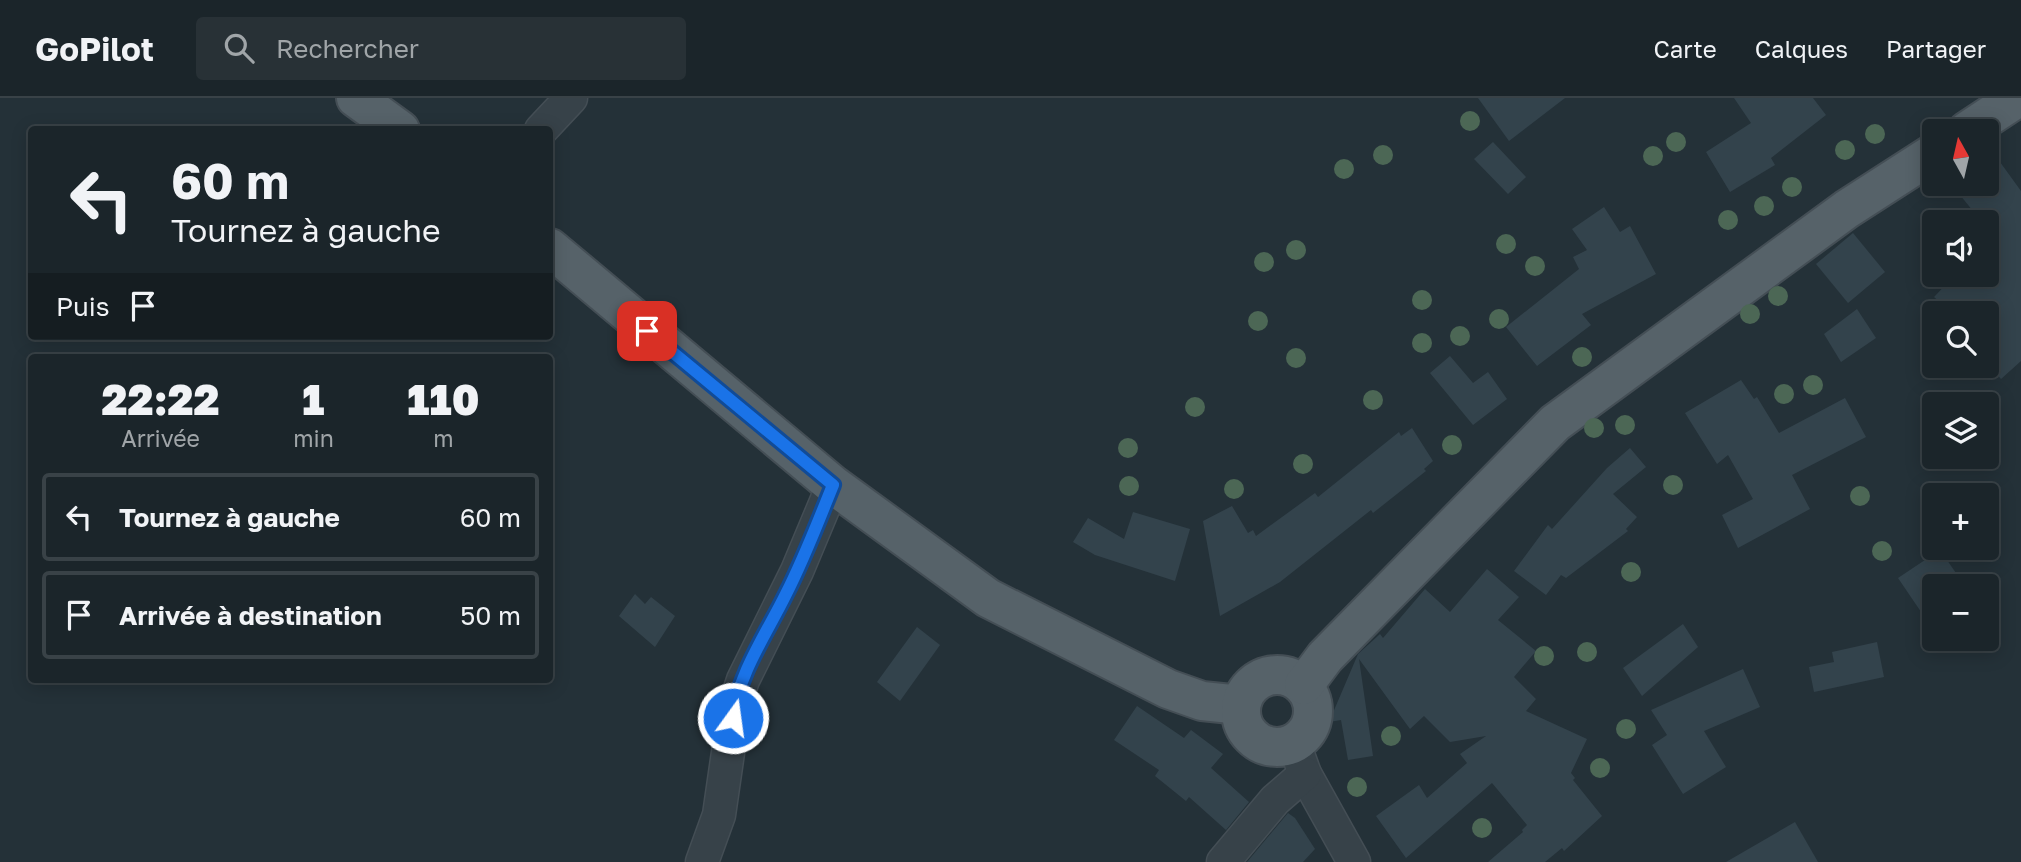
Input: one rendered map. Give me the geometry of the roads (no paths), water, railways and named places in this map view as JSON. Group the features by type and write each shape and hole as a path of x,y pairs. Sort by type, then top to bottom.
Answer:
{"main road":[{"path":"356,98 394,126"},
{"path":"1985,119 2017,98"},
{"path":"1304,685 1325,657 1555,423 1847,209 1922,161"},
{"path":"553,251 833,485 988,598 1168,689 1202,701 1241,705"},
{"path":"1283,675 1304,685 1314,705 1314,717 1300,759 1283,747 1261,743 1252,737 1245,727 1241,705 1252,685 1261,678 1283,675"}],"street":[{"path":"545,126 571,98"},
{"path":"702,862 719,815 735,704 743,680 797,571 833,485"},
{"path":"1223,862 1275,800 1300,759"},
{"path":"1300,759 1354,862"}]}
